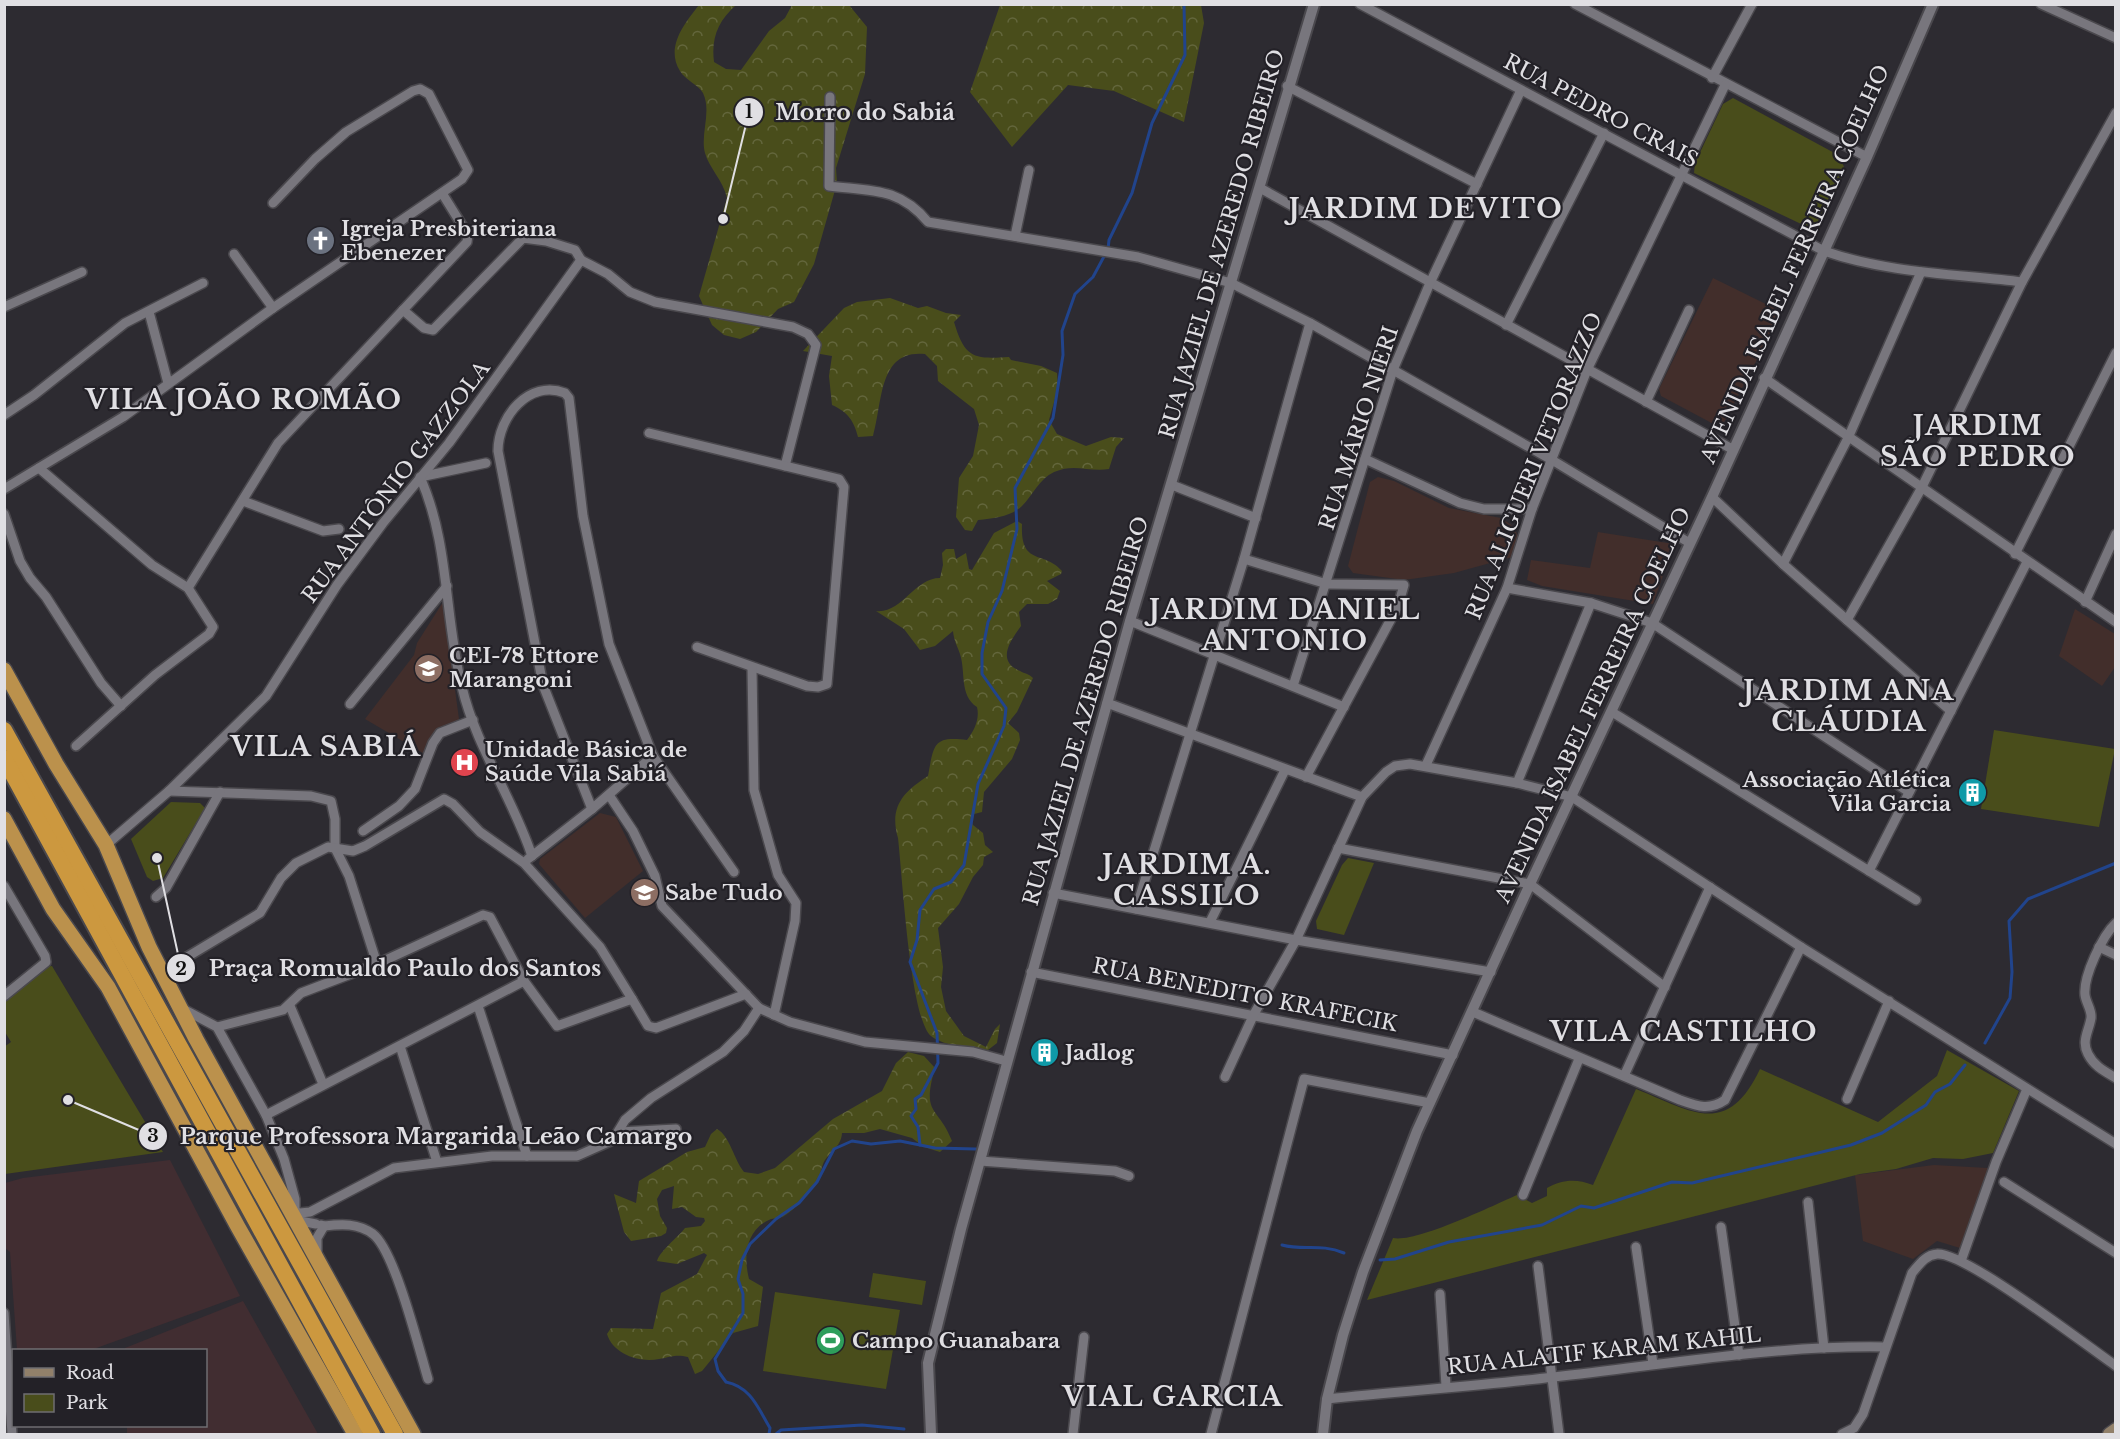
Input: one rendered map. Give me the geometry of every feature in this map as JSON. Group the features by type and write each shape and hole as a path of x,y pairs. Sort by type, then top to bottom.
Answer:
{"highway":[{"path":"4,670 56,764 106,845 149,947 413,1434"},
{"path":"4,730 395,1434"},
{"path":"4,758 372,1434"},
{"path":"4,819 53,909 108,987 327,1388 355,1434"},
{"path":"327,1388 345,1434"},
{"path":"402,1410 414,1421 422,1434"}],"main road":[{"path":"2109,1434 2115,1429"}],"street":[{"name":"RUA JAZIEL DE AZEREDO RIBEIRO","path":"931,1434 928,1363 1006,1061 1130,621 1260,188 1287,86 1314,4"},
{"name":"RUA PEDRO CRAIS","path":"1360,4 1824,251 1859,262 1921,272 2022,282"},
{"path":"1575,4 1725,85 1867,157"},
{"path":"1712,78 1752,4"},
{"name":"AVENIDA ISABEL FERREIRA COELHO","path":"1323,1434 1327,1399 1343,1335 1363,1272 1430,1103 1688,543 1712,497 1764,378 1867,157 1933,4"},
{"path":"2041,4 2115,38"},
{"name":"RUA ALIGUERI VETORAZZO","path":"1426,765 1507,588 1532,509 1587,370 1725,85"},
{"path":"1287,86 1477,184"},
{"path":"4,489 123,417 273,308 462,179 467,174 467,166 429,94 420,89 346,132 315,159 273,203"},
{"name":"RUA MÁRIO NIERI","path":"1293,686 1393,370 1430,283 1521,90"},
{"path":"830,97 829,186 895,194 916,207 928,222 1163,262 1232,283 1310,323 1552,460 1688,543"},
{"path":"1847,620 1921,489 2022,282 2115,112"},
{"path":"1506,325 1604,133"},
{"path":"1015,236 1029,170"},
{"path":"1260,188 1732,449"},
{"path":"188,588 279,443 468,239 468,235 442,193"},
{"path":"403,310 424,328 433,330 522,238 546,241 575,250 581,260 608,274 630,292 655,302 793,327 808,334 816,345 785,466"},
{"path":"234,254 273,308"},
{"name":"RUA ANTÔNIO GAZZOLA","path":"106,845 170,791 270,690 337,585 506,365 581,260"},
{"path":"4,308 82,272"},
{"path":"1783,564 1848,438 1921,272"},
{"path":"4,415 34,395 125,323 203,283"},
{"path":"1646,402 1689,310"},
{"path":"149,312 168,383"},
{"path":"1136,909 1216,655 1310,323"},
{"path":"2015,554 2115,353"},
{"path":"1764,378 2115,622"},
{"path":"592,809 543,685 498,451 501,430 525,396 552,391 565,393 569,398 583,516 609,644 653,756 734,872"},
{"path":"648,433 839,479 844,487 827,684 818,687 807,686 752,668 697,646"},
{"path":"486,463 498,451"},
{"path":"1365,459 1460,503 1484,509 1532,509"},
{"path":"501,465 486,463 420,477 437,523 462,687 528,859 600,947 648,1026 656,1028 746,994"},
{"path":"39,468 152,565 188,588 212,623 212,631 154,675 76,746"},
{"path":"1172,485 1256,518"},
{"path":"1712,497 1783,564 1951,711"},
{"path":"243,501 323,531 339,530"},
{"path":"4,514 20,561 30,578 46,597 101,683 121,706"},
{"path":"2085,602 2115,534"},
{"path":"1244,559 1326,584 1404,585 1398,606 1306,777"},
{"path":"1869,871 2027,562"},
{"path":"350,704 447,585"},
{"path":"1507,588 1591,603 1652,623 1909,792"},
{"path":"1517,783 1591,603"},
{"path":"1130,621 1344,707"},
{"path":"752,668 754,790 778,875 796,903 795,921 774,1015"},
{"path":"1107,703 1362,797"},
{"path":"1612,712 1916,900"},
{"path":"363,831 399,806 415,789 433,743 440,733 473,720"},
{"path":"528,859 609,795 653,756"},
{"path":"1225,1077 1254,1014 1296,940 1362,797 1377,778 1395,766 1426,765 1517,783 1572,797 1802,947 2115,1144"},
{"path":"1210,922 1285,770"},
{"path":"170,791 329,799 333,804 335,848 349,876 377,964"},
{"path":"156,897 166,888 220,792"},
{"path":"609,795 633,831 651,867 662,906 759,1008 790,1022 865,1042 945,1048 973,1052 1006,1061"},
{"path":"187,957 260,913 281,878 296,863 320,849 335,848 353,851 365,846 444,799 453,804 480,832 528,859"},
{"path":"1338,848 1530,884 1665,987"},
{"path":"4,886 45,956 46,962 4,996"},
{"path":"1624,1077 1710,887"},
{"path":"1053,893 1296,940 1491,972"},
{"path":"217,1027 259,1018 290,1006 301,993 377,964 487,915 524,981 554,1025 560,1026 632,999"},
{"path":"2115,924 2099,946 2087,980 2085,995 2091,1016 2084,1038 2087,1052 2098,1068 2115,1078"},
{"path":"2099,946 2115,955"},
{"path":"1473,1012 1624,1077 1701,1107 1715,1107 1725,1101 1802,947"},
{"name":"RUA BENEDITO KRAFECIK","path":"1031,972 1254,1014 1453,1055"},
{"path":"266,1115 524,981"},
{"path":"1846,1099 1889,1001"},
{"path":"290,1006 323,1084"},
{"path":"478,1006 527,1156"},
{"path":"182,1008 217,1027 266,1115 284,1159 294,1214"},
{"path":"294,1214 310,1212 394,1168 492,1156 577,1156 613,1140 625,1120 651,1098 723,1052 744,1031 759,1008"},
{"path":"400,1046 437,1162"},
{"path":"1523,1195 1579,1059"},
{"path":"1211,1434 1304,1079 1430,1103"},
{"path":"1961,1261 1996,1162 2027,1089"},
{"path":"619,1132 676,1129"},
{"path":"980,1161 1115,1171 1129,1176"},
{"path":"2004,1182 2115,1253"},
{"path":"1808,1202 1824,1348"},
{"path":"310,1212 320,1225 316,1245 320,1265"},
{"path":"294,1214 320,1225 344,1223 359,1226 374,1235 394,1271 428,1379"},
{"path":"1721,1227 1739,1355"},
{"path":"1636,1247 1653,1364"},
{"path":"1842,1434 1859,1422 1912,1273 1924,1258 1942,1254 1961,1261 2115,1366"},
{"path":"1538,1266 1559,1434"},
{"path":"1440,1294 1446,1386"},
{"path":"4,1313 12,1434"},
{"path":"1073,1434 1084,1337"},
{"name":"RUA ALATIF KARAM KAHIL","path":"1327,1399 1552,1377 1739,1355 1824,1348 1885,1347"}],"shaded area":[{"path":"1713,278 1782,312 1721,428 1661,396 1659,389"},
{"path":"1378,477 1394,481 1449,508 1501,518 1513,526 1518,536 1512,557 1454,573 1404,580 1353,573 1348,566 1370,482"},
{"path":"1598,532 1674,544 1653,604 1542,586 1527,580 1531,560 1590,568"},
{"name":"CEI-78 Ettore Marangoni","path":"443,602 459,719 456,723 436,730 428,756 365,719 414,655 417,643"},
{"path":"2075,609 2115,634 2115,667 2102,686 2059,656"},
{"path":"600,813 616,817 643,871 585,918 539,864 540,859"},
{"path":"170,1160 240,1296 94,1349 17,1349 10,1252 5,1248 5,1183 23,1178"},
{"path":"1934,1165 1988,1168 1960,1248 1937,1241 1913,1259 1863,1241 1855,1175"},
{"path":"243,1301 318,1434 127,1434 127,1427 207,1427 207,1349 125,1348"}],"green space":[{"path":"699,5 736,5 720,24 715,38 714,62 726,69 741,70 769,31 785,18 792,5 849,5 867,27 865,74 836,168 837,183 814,264 794,302 778,309 756,332 740,339 724,335 712,325 699,296 727,198 705,153 706,108 703,93 682,74 676,62 676,44 679,36"},
{"path":"1000,5 1201,5 1204,23 1184,122 1114,91 1068,85 1012,147 970,92"},
{"path":"1733,98 1840,156 1845,170 1818,232 1694,173 1695,163 1723,104"},
{"path":"890,298 918,308 927,306 946,313 961,315 954,322 962,343 972,354 987,358 1009,357 1011,360 1041,366 1057,373 1058,388 1049,420 1057,434 1086,446 1111,437 1124,438 1116,447 1109,469 1061,469 1044,479 1017,510 1002,516 978,520 972,531 965,530 956,517 959,478 973,456 979,425 974,409 938,381 937,366 925,354 910,355 898,360 885,380 873,436 858,437 850,418 832,405 829,376 832,356 803,351 844,308 857,302"},
{"path":"1017,521 1022,524 1022,538 1029,552 1062,571 1061,574 1047,581 1060,591 1057,599 1048,604 1027,604 1019,612 1021,626 1007,650 1008,662 1033,678 1017,712 1008,723 1019,733 1020,740 1012,759 984,792 982,812 974,814 971,820 973,825 983,833 985,845 993,852 984,857 983,865 973,877 959,904 938,928 943,967 941,987 946,1011 964,1036 986,1047 1000,1024 997,1043 988,1050 958,1046 937,1040 931,1036 924,1024 912,975 895,817 905,794 928,776 937,744 947,739 967,740 976,725 977,707 971,702 965,690 962,661 953,631 935,646 920,650 904,629 876,611 893,607 923,584 940,578 943,565 942,553 946,549 954,549 956,559 966,553 969,569 972,570 994,533"},
{"path":"1994,730 2115,749 2099,827 1981,809"},
{"path":"171,802 200,803 205,808 163,878 153,881 147,877 131,839"},
{"path":"1348,858 1374,863 1344,935 1317,929 1316,921 1342,865"},
{"path":"52,966 163,1152 5,1174 4,1047 11,1042 5,1032 5,999 44,967"},
{"path":"1947,1050 2019,1091 1993,1153 1963,1159 1933,1158 1896,1169 1860,1174 1367,1300 1393,1238 1419,1235 1473,1215 1517,1195 1532,1203 1547,1196 1547,1188 1559,1183 1576,1181 1593,1185 1636,1089 1691,1111 1706,1114 1721,1112 1734,1105 1747,1091 1760,1069 1878,1122 1937,1076"},
{"path":"908,1052 924,1056 935,1068 931,1083 931,1103 952,1141 940,1152 924,1147 912,1138 880,1129 864,1133 842,1133 837,1146 825,1160 819,1177 804,1198 794,1209 780,1218 771,1219 763,1224 751,1236 746,1261 749,1279 763,1287 758,1326 733,1333 702,1371 695,1374 688,1357 643,1360 628,1356 615,1347 607,1334 611,1328 653,1329 661,1293 697,1274 707,1255 704,1253 677,1264 657,1261 685,1228 701,1226 705,1221 704,1218 696,1217 682,1207 672,1209 674,1186 662,1190 657,1199 660,1216 667,1228 666,1233 661,1236 631,1241 624,1232 614,1194 636,1203 639,1181 687,1152 705,1147 711,1134 717,1129 729,1143 744,1172 758,1174 775,1168 833,1119 882,1091 896,1063"},
{"path":"873,1273 926,1281 922,1305 869,1297"},
{"name":"Campo Guanabara","path":"775,1292 900,1310 886,1389 763,1371"}],"waterway":[{"path":"920,1145 918,1127 911,1116 916,1109 915,1099 921,1095 938,1063 937,1033 910,962 917,940 920,910 934,889 951,882 964,865 978,784 1004,726 1006,708 982,674 982,653 988,622 1002,591 1017,529 1015,488 1053,418 1063,355 1062,331 1075,294 1093,277 1108,249 1109,240 1132,193 1152,123 1185,55 1184,4"},
{"path":"1985,1043 2010,998 2012,972 2009,921 2028,899 2116,863"},
{"path":"1380,1260 1395,1259 1449,1242 1542,1225 1581,1206 1594,1208 1672,1182 1692,1183 1851,1145 1882,1133 1926,1105 1935,1092 1950,1084 1965,1065"},
{"path":"769,1434 770,1428 753,1399 742,1388 726,1382 718,1371 715,1359 743,1313 743,1294 738,1279 742,1260 750,1244 776,1219 799,1203 817,1182 834,1149 852,1141 871,1144 900,1141 935,1148 976,1149"},
{"path":"1282,1245 1327,1248 1344,1253"},
{"path":"776,1434 781,1430 862,1425 904,1429"}],"place":[{"name":"Morro do Sabiá","path":"723,219"},
{"name":"Igreja Presbiteriana Ebenezer","path":"320,241"},
{"name":"CEI-78 Ettore Marangoni","path":"428,668"},
{"name":"Unidade Básica de Saúde Vila Sabiá","path":"464,762"},
{"name":"Associação Atlética Vila Garcia","path":"1972,792"},
{"name":"Praça Romualdo Paulo dos Santos","path":"157,858"},
{"name":"Sabe Tudo","path":"644,893"},
{"name":"Jadlog","path":"1044,1053"},
{"name":"Parque Professora Margarida Leão Camargo","path":"68,1100"},
{"name":"Campo Guanabara","path":"831,1341"}],"district":[{"name":"JARDIM DEVITO","path":"1426,208"},
{"name":"VILA JOÃO ROMÃO","path":"244,399"},
{"name":"JARDIM SÃO PEDRO","path":"1978,440"},
{"name":"JARDIM DANIEL ANTONIO","path":"1285,624"},
{"name":"JARDIM ANA CLÁUDIA","path":"1849,706"},
{"name":"VILA SABIÁ","path":"326,746"},
{"name":"JARDIM A. CASSILO","path":"1187,880"},
{"name":"VILA CASTILHO","path":"1684,1031"},
{"name":"VIAL GARCIA","path":"1173,1396"}]}
